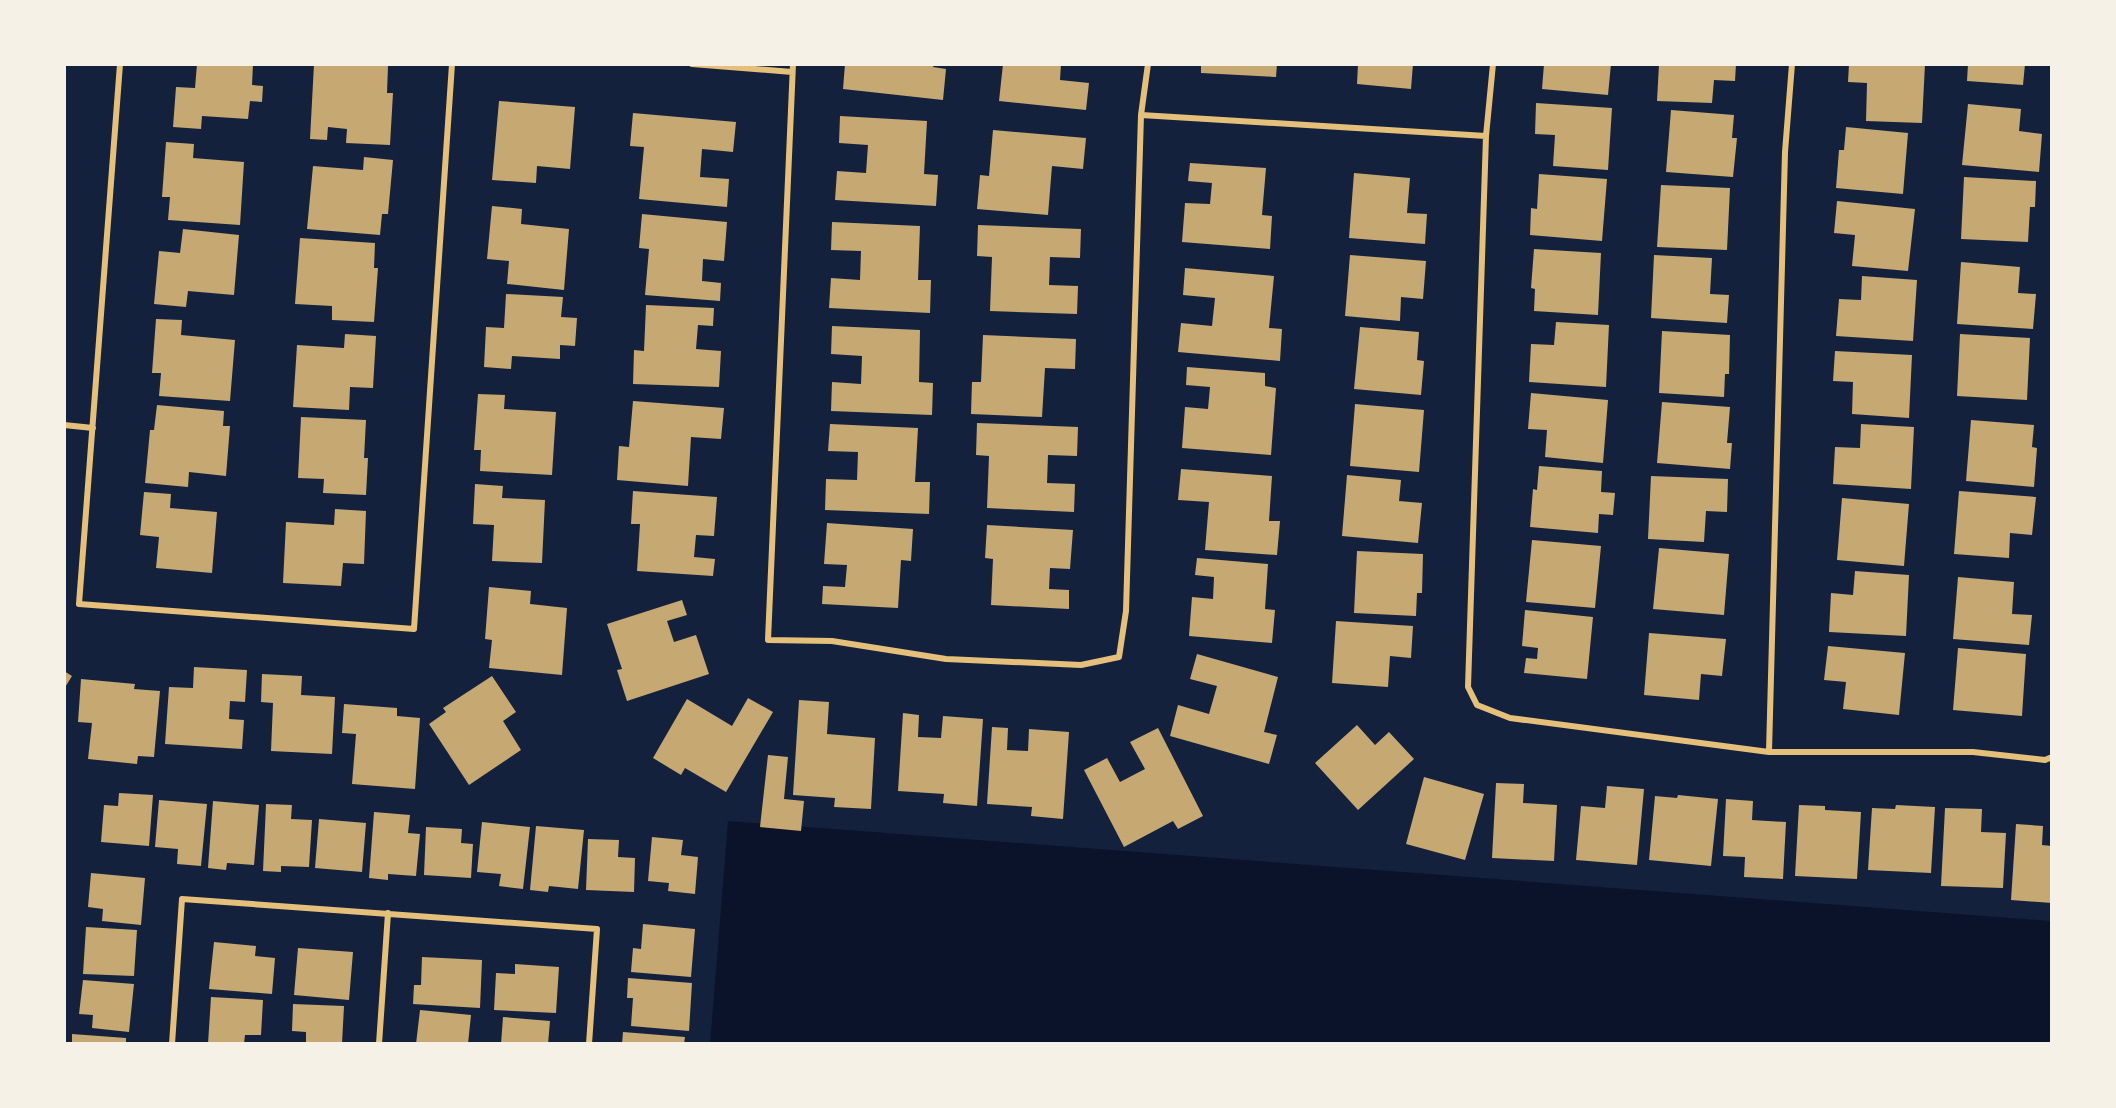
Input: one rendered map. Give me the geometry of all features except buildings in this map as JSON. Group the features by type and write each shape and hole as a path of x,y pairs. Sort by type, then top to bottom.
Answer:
{"street":[{"path":"120,64 79,604 414,629 452,64"},
{"path":"692,64 792,72"},
{"path":"793,64 768,640 832,641 946,659 1070,665 1119,657 1126,611 1141,115 1148,64"},
{"path":"1493,64 1486,136 1468,687 1477,705 1510,718 1769,752 1973,752 2045,760 2052,757"},
{"path":"1769,752 1785,152 1792,64"},
{"path":"1141,115 1486,136"},
{"path":"64,425 93,428"},
{"path":"172,1044 182,899 597,929 589,1044"},
{"path":"379,1044 388,913"}],"water":[{"path":"728,821 2051,921 2051,1043 710,1044"}]}
